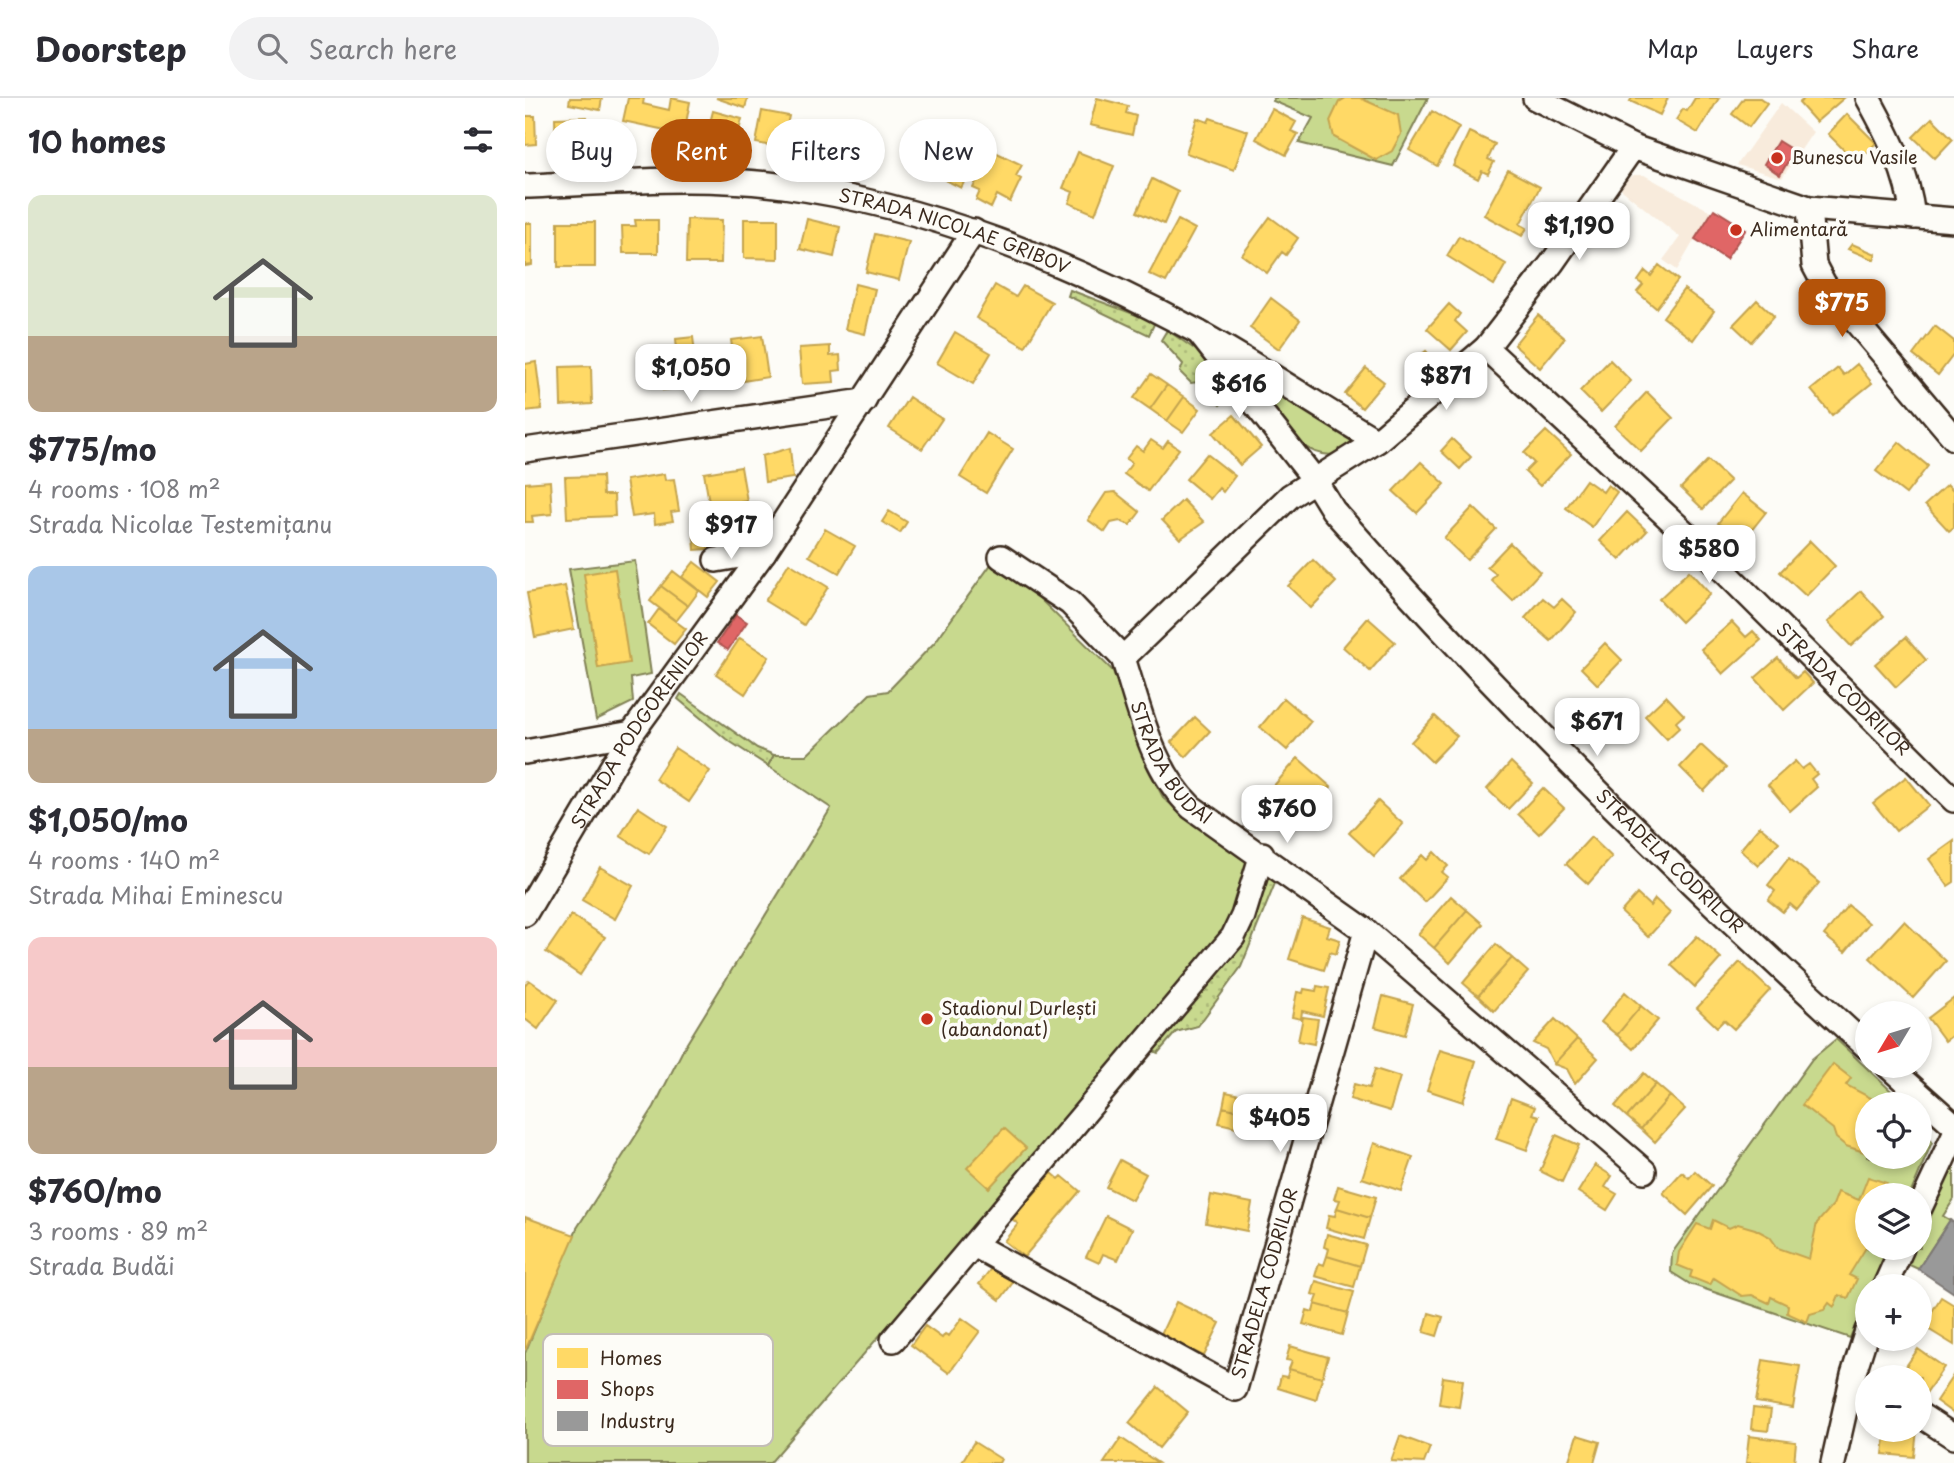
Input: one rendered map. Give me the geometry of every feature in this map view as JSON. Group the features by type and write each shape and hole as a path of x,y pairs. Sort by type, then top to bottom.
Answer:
{"street":[{"path":"1535,98 1633,147 1809,208 1954,220"},
{"path":"1868,98 1901,165 1910,193 1913,217"},
{"path":"1001,557 1070,603 1123,658 1290,496 1377,441 1486,348 1552,263 1633,147"},
{"name":"STRADA NICOLAE GRIBOV","path":"525,186 667,181 757,183 841,196 974,230 1147,305 1199,333 1377,441"},
{"path":"1809,208 1814,265 1824,284 1954,438"},
{"name":"STRADA PODGORENILOR","path":"525,914 632,733 764,552 974,230"},
{"name":"STRADA NICOLAE GRIBOV","path":"1199,333 1314,479"},
{"name":"STRADA CODRILOR","path":"1486,348 1700,547 1954,800"},
{"path":"525,450 863,401"},
{"name":"STRADELA CODRILOR","path":"1314,479 1333,510 1486,679 1671,862 1855,1036"},
{"path":"716,560 764,552"},
{"name":"STRADA BUDĂI","path":"1123,658 1156,757 1172,789 1191,807 1262,854 1366,931 1644,1171"},
{"path":"525,752 632,733"},
{"path":"893,1340 1233,937 1243,916 1262,854"},
{"name":"STRADELA CODRILOR","path":"974,1245 1235,1389 1366,931"},
{"path":"1901,1078 1954,1125"},
{"path":"1932,1183 1954,1135"},
{"path":"1833,1463 1855,1395"},
{"path":"1932,1423 1954,1437"}],"shaded area":[{"path":"1781,103 1813,132 1782,178 1737,165"},
{"path":"1634,175 1644,175 1712,212 1714,209 1746,229 1726,259 1695,239 1677,270 1663,260 1680,237 1617,186"}],"green space":[{"path":"1274,98 1428,98 1393,166 1299,143 1313,118 1273,101"},
{"path":"1070,290 1155,322 1149,335 1068,296"},
{"path":"1167,330 1209,359 1231,393 1220,405 1198,382 1191,383 1180,372 1183,364 1161,340"},
{"path":"1248,370 1351,439 1354,446 1337,454 1320,454 1305,447 1290,435 1264,404 1242,374"},
{"path":"635,561 651,674 631,678 633,702 596,720 569,569"},
{"name":"Stadionul Durlești (abandonat)","path":"992,563 1032,591 1113,671 1148,769 1164,799 1252,863 1227,932 770,1463 525,1463 525,1353 577,1228 654,1107 684,1048 831,808 768,766 774,755 807,755 870,694 888,691 935,642"},
{"path":"681,694 757,748 774,755 768,766 726,739 678,699"},
{"path":"1268,870 1276,881 1241,967 1198,1026 1176,1032 1158,1053 1149,1049"},
{"path":"1836,1039 1855,1057 1855,1078 1877,1078 1892,1092 1855,1092 1855,1169 1921,1169 1915,1183 1855,1183 1855,1260 1883,1260 1877,1274 1855,1274 1855,1326 1850,1338 1690,1284 1671,1272 1672,1253 1812,1059"},
{"path":"1951,1164 1954,1166 1954,1199 1943,1216 1950,1220 1932,1248 1932,1205"},
{"path":"1906,1260 1924,1260 1918,1269 1905,1263"}],"building: Homes":[{"path":"570,98 602,98 600,110 569,104"},
{"path":"628,98 644,98 643,104 669,110 671,98 690,102 687,119 651,119 651,127 637,124 637,119 623,119"},
{"path":"716,98 748,98 745,108"},
{"path":"1097,98 1128,106 1126,113 1136,116 1132,135 1090,125"},
{"path":"1346,98 1360,98 1398,115 1401,134 1392,151 1376,160 1334,137 1330,121 1339,102"},
{"path":"1632,98 1668,98 1660,115 1630,101"},
{"path":"1695,98 1719,98 1698,133 1676,120 1683,109 1687,111"},
{"path":"1744,98 1760,98 1767,103 1749,127 1732,114"},
{"path":"1805,98 1844,98 1816,122 1799,103"},
{"path":"1272,109 1296,122 1291,131 1298,134 1286,155 1256,139"},
{"path":"713,111 742,119 711,119"},
{"path":"762,111 789,116 788,119 766,119 766,145 756,143"},
{"path":"1432,111 1459,127 1437,166 1409,150"},
{"path":"1847,114 1876,143 1857,163 1828,134"},
{"path":"525,116 535,116 536,144 525,145"},
{"path":"587,117 587,119 555,119"},
{"path":"1197,118 1208,122 1210,118 1248,131 1234,170 1186,153"},
{"path":"1932,118 1953,139 1935,158 1913,137"},
{"path":"1469,132 1495,144 1488,159 1494,162 1488,174 1482,171 1478,179 1453,166"},
{"path":"1078,152 1114,166 1095,214 1069,203 1073,192 1063,188"},
{"path":"997,153 1022,165 1016,176 1021,179 1010,202 997,195 991,208 976,200 980,191 973,188 976,182 997,182"},
{"path":"1508,170 1540,187 1520,224 1527,228 1522,236 1484,215"},
{"path":"1152,179 1178,192 1164,224 1137,212"},
{"path":"949,182 964,182 961,188"},
{"path":"1270,217 1298,238 1286,255 1282,252 1267,273 1242,255"},
{"path":"687,219 722,220 721,263 686,263"},
{"path":"744,219 778,219 778,259 744,258"},
{"path":"807,219 840,227 834,257 800,249"},
{"path":"635,220 658,220 658,253 623,253 622,226 636,226"},
{"path":"1178,220 1195,229 1166,282 1149,274"},
{"path":"558,222 595,222 595,267 558,267"},
{"path":"525,223 532,223 532,265 525,266"},
{"path":"875,234 909,242 899,280 866,272"},
{"path":"1459,236 1506,264 1494,285 1447,256"},
{"path":"1852,244 1876,254 1874,260 1848,249"},
{"path":"1659,265 1678,280 1656,308 1637,292 1643,285 1638,281 1645,271 1651,276"},
{"path":"855,284 875,289 865,334 845,329"},
{"path":"995,285 1016,297 1023,286 1052,302 1025,347 976,318"},
{"path":"1684,289 1714,311 1693,340 1663,317"},
{"path":"1271,298 1300,320 1279,349 1250,328"},
{"path":"1757,300 1774,316 1751,342 1733,325"},
{"path":"1449,304 1460,314 1455,321 1467,332 1451,350 1427,329"},
{"path":"1538,315 1565,338 1540,368 1514,345"},
{"path":"1935,326 1954,341 1954,354 1938,375 1913,355"},
{"path":"955,332 991,353 973,384 937,363"},
{"path":"762,336 768,377 737,382 731,340"},
{"path":"693,337 699,385 663,390 659,355 677,352 676,339"},
{"path":"830,346 830,356 840,355 841,370 833,371 834,382 802,384 799,348"},
{"path":"1426,351 1440,367 1419,385 1405,368"},
{"path":"1610,360 1631,381 1601,412 1580,391"},
{"path":"536,362 542,409 525,411 525,364"},
{"path":"1857,364 1872,383 1832,415 1811,390 1838,368 1844,375"},
{"path":"591,366 592,404 561,406 560,367"},
{"path":"1366,368 1384,382 1362,408 1345,394"},
{"path":"1151,374 1167,385 1150,409 1134,398"},
{"path":"1167,385 1184,397 1167,421 1150,409"},
{"path":"1647,392 1673,418 1641,451 1615,426"},
{"path":"909,397 942,419 922,449 889,428"},
{"path":"1184,397 1200,409 1183,432 1167,421"},
{"path":"1234,415 1261,447 1240,465 1213,433"},
{"path":"1546,431 1571,454 1540,486 1525,472 1534,463 1524,453"},
{"path":"987,433 1013,449 986,493 960,477"},
{"path":"1452,439 1471,457 1460,469 1441,451"},
{"path":"1151,440 1163,448 1168,441 1179,449 1148,491 1124,474 1132,463 1126,459 1136,446 1143,451"},
{"path":"1899,442 1928,466 1906,494 1876,471"},
{"path":"790,448 793,478 765,482 762,456"},
{"path":"1207,454 1235,476 1223,492 1219,488 1210,499 1186,479"},
{"path":"1708,460 1730,481 1703,509 1681,488"},
{"path":"1421,462 1445,484 1417,513 1393,491"},
{"path":"741,467 747,501 710,508 704,473"},
{"path":"664,474 665,480 674,479 679,511 671,512 673,521 655,524 654,514 632,517 626,480"},
{"path":"602,476 603,495 614,495 615,516 567,518 565,477"},
{"path":"1586,480 1603,492 1608,485 1617,492 1592,527 1566,508"},
{"path":"550,481 552,514 532,516 533,522 525,522 525,483"},
{"path":"1947,485 1954,492 1954,527 1949,531 1925,505"},
{"path":"1115,492 1140,512 1130,525 1120,521 1111,523 1105,532 1088,520 1106,493"},
{"path":"1742,493 1766,512 1742,542 1718,523"},
{"path":"1183,500 1204,522 1180,539 1162,520"},
{"path":"1473,507 1496,529 1467,560 1444,538"},
{"path":"889,511 907,522 900,533 882,522"},
{"path":"1627,512 1647,531 1620,560 1600,541"},
{"path":"754,518 756,545 731,547 729,520"},
{"path":"718,520 720,548 695,550 693,522"},
{"path":"825,529 855,546 839,573 809,556"},
{"path":"1810,541 1835,566 1806,596 1780,572"},
{"path":"1510,543 1540,572 1513,601 1491,580 1496,574 1487,567"},
{"path":"1313,560 1336,582 1311,608 1288,586"},
{"path":"694,562 720,582 708,597 682,577"},
{"path":"789,563 828,587 804,625 765,601"},
{"path":"615,569 629,663 598,668 584,574"},
{"path":"673,571 699,591 688,606 661,586"},
{"path":"1689,571 1710,594 1681,622 1659,599"},
{"path":"565,586 574,629 535,637 527,593"},
{"path":"661,586 688,606 676,621 650,601"},
{"path":"1861,591 1884,616 1851,646 1828,622"},
{"path":"1543,598 1554,607 1562,599 1576,612 1551,641 1525,618"},
{"path":"659,609 686,629 674,644 648,624"},
{"path":"1368,618 1395,642 1370,671 1343,647"},
{"path":"1732,622 1746,637 1753,631 1761,640 1723,674 1701,649"},
{"path":"1906,637 1926,660 1896,687 1875,664"},
{"path":"740,638 769,657 745,694 716,674"},
{"path":"1605,643 1622,660 1598,685 1581,668"},
{"path":"1778,658 1796,678 1803,672 1813,683 1784,710 1755,678"},
{"path":"1666,696 1684,715 1676,722 1680,727 1667,739 1645,716"},
{"path":"1284,698 1311,721 1287,750 1260,727"},
{"path":"1435,716 1457,736 1432,762 1411,742"},
{"path":"1195,717 1210,731 1186,757 1171,742"},
{"path":"1701,745 1726,768 1704,791 1680,767"},
{"path":"675,748 710,771 689,802 655,779"},
{"path":"1298,758 1331,787 1300,823 1283,808 1288,803 1271,789"},
{"path":"1795,761 1802,769 1809,764 1817,774 1811,779 1817,787 1790,811 1768,785"},
{"path":"1511,762 1533,783 1508,809 1487,789"},
{"path":"1906,777 1929,805 1896,831 1873,803"},
{"path":"1543,788 1564,808 1539,834 1518,814"},
{"path":"1378,801 1403,824 1374,856 1349,833"},
{"path":"638,807 667,826 649,854 620,836"},
{"path":"1760,826 1779,842 1758,866 1740,850"},
{"path":"1591,837 1612,857 1588,884 1566,864"},
{"path":"1954,841 1954,882 1948,886 1929,859"},
{"path":"1434,852 1448,866 1442,872 1448,877 1425,902 1400,879 1422,855 1427,860"},
{"path":"1789,858 1819,883 1797,910 1790,904 1783,912 1768,900 1775,891 1768,885"},
{"path":"600,867 633,886 615,919 582,900"},
{"path":"1637,894 1650,906 1655,899 1670,913 1648,937 1621,912"},
{"path":"1451,896 1467,910 1434,948 1418,934"},
{"path":"1848,905 1869,923 1845,952 1824,935"},
{"path":"1467,910 1483,924 1450,963 1434,948"},
{"path":"571,915 605,937 580,975 546,952"},
{"path":"1302,918 1330,927 1327,936 1340,940 1336,954 1330,952 1324,970 1289,959"},
{"path":"1904,921 1946,961 1913,998 1870,958"},
{"path":"1697,936 1721,958 1695,987 1671,965"},
{"path":"1496,944 1512,958 1478,996 1463,983"},
{"path":"1512,958 1528,972 1494,1011 1478,996"},
{"path":"1740,962 1770,990 1734,1029 1724,1020 1717,1027 1697,1008"},
{"path":"529,980 558,1000 538,1029 525,1019 525,985"},
{"path":"1317,986 1329,988 1323,1016 1302,1011 1301,1019 1292,1017 1297,992 1303,993 1304,989 1316,991"},
{"path":"1625,992 1641,1006 1617,1035 1601,1022"},
{"path":"1383,996 1413,1004 1405,1035 1375,1027"},
{"path":"1954,998 1954,1034 1945,1041 1932,1023 1932,1015"},
{"path":"1641,1006 1658,1020 1633,1049 1617,1035"},
{"path":"1303,1017 1318,1019 1314,1044 1298,1041"},
{"path":"1555,1019 1577,1039 1554,1064 1546,1049 1533,1043"},
{"path":"1577,1039 1598,1058 1575,1084 1567,1069 1554,1064"},
{"path":"1440,1050 1476,1061 1463,1102 1427,1090"},
{"path":"1833,1064 1851,1078 1846,1085 1859,1092 1855,1092 1855,1149 1836,1138 1833,1129 1802,1105"},
{"path":"1375,1069 1400,1077 1390,1111 1350,1099 1354,1084 1369,1088"},
{"path":"1644,1073 1656,1084 1627,1117 1615,1106"},
{"path":"1656,1084 1670,1096 1641,1129 1627,1117"},
{"path":"1226,1092 1273,1102 1270,1118 1223,1107"},
{"path":"1670,1096 1685,1109 1655,1142 1641,1129"},
{"path":"1511,1098 1535,1107 1532,1114 1539,1116 1527,1150 1496,1139"},
{"path":"1223,1107 1270,1118 1266,1134 1219,1123"},
{"path":"1004,1128 1026,1148 989,1188 967,1168"},
{"path":"1556,1135 1579,1145 1562,1182 1540,1171"},
{"path":"1374,1143 1413,1157 1401,1191 1362,1178"},
{"path":"1120,1160 1146,1174 1132,1200 1106,1187"},
{"path":"1595,1165 1612,1176 1605,1187 1617,1194 1607,1210 1578,1192"},
{"path":"1695,1171 1712,1186 1687,1215 1663,1193 1682,1172 1689,1178"},
{"path":"1052,1173 1059,1179 1062,1176 1080,1191 1024,1257 1004,1241 1018,1224 1012,1219"},
{"path":"1868,1177 1887,1183 1866,1183"},
{"path":"1338,1186 1376,1197 1370,1218 1337,1208 1340,1200 1334,1199"},
{"path":"1838,1192 1855,1198 1855,1260 1858,1260 1849,1275 1855,1278 1855,1283 1848,1298 1839,1295 1834,1307 1829,1303 1824,1310 1810,1314 1807,1322 1787,1313 1788,1305 1771,1297 1769,1303 1752,1295 1742,1296 1714,1278 1710,1285 1690,1277 1692,1271 1677,1265 1679,1252 1697,1224 1710,1229 1713,1220 1729,1228 1738,1224 1755,1229 1770,1237 1778,1248 1809,1259 1817,1223 1833,1205"},
{"path":"1211,1195 1252,1203 1247,1231 1206,1223"},
{"path":"1337,1208 1370,1218 1364,1239 1326,1228 1329,1215 1335,1216"},
{"path":"1106,1216 1132,1229 1118,1260 1103,1254 1099,1263 1086,1257"},
{"path":"525,1217 575,1235 526,1349 525,1348"},
{"path":"1327,1234 1366,1245 1360,1266 1327,1256 1329,1249 1324,1247"},
{"path":"1327,1256 1360,1266 1354,1287 1315,1276 1319,1263 1324,1265"},
{"path":"993,1266 1014,1281 1000,1300 979,1284"},
{"path":"1316,1281 1354,1292 1348,1313 1315,1304 1318,1296 1312,1294"},
{"path":"1941,1297 1954,1305 1954,1345 1932,1332 1932,1312"},
{"path":"1176,1302 1220,1323 1204,1356 1160,1336"},
{"path":"1315,1304 1348,1313 1342,1335 1303,1324 1307,1310 1313,1312"},
{"path":"1429,1313 1443,1317 1437,1336 1424,1332"},
{"path":"962,1318 980,1331 949,1373 911,1345 925,1326 942,1338 945,1334 949,1336"},
{"path":"1290,1346 1328,1357 1322,1378 1289,1369 1292,1361 1286,1360"},
{"path":"1917,1351 1921,1351 1944,1367 1932,1384 1932,1365 1907,1365"},
{"path":"1763,1360 1800,1366 1793,1408 1756,1402"},
{"path":"1289,1369 1322,1378 1316,1400 1278,1388 1281,1376 1287,1377"},
{"path":"1954,1374 1954,1414 1936,1401"},
{"path":"1443,1377 1463,1380 1459,1407 1439,1404"},
{"path":"1158,1387 1188,1412 1159,1448 1129,1423"},
{"path":"1753,1408 1771,1410 1768,1431 1751,1429"},
{"path":"1577,1435 1600,1442 1594,1463 1568,1463"},
{"path":"1400,1436 1430,1447 1424,1463 1391,1461"},
{"path":"1749,1436 1796,1442 1794,1463 1746,1463"},
{"path":"1121,1438 1158,1463 1104,1463"},
{"path":"974,1442 1001,1459 999,1463 961,1463"},
{"path":"1884,1442 1916,1442 1914,1457 1883,1454"}],"building: Shops":[{"path":"1778,141 1794,151 1780,175 1764,164"},
{"path":"1714,209 1746,229 1726,259 1695,239"},
{"path":"736,615 747,622 728,650 717,643"}],"building: Industry":[{"path":"1950,1220 1954,1223 1954,1293 1932,1278 1932,1274 1926,1274 1918,1269 1924,1260 1932,1260 1932,1248"}],"place":[{"name":"Bunescu Vasile","path":"1777,158"},
{"name":"Alimentară","path":"1736,230"},
{"name":"Stadionul Durlești (abandonat)","path":"927,1019"}]}
